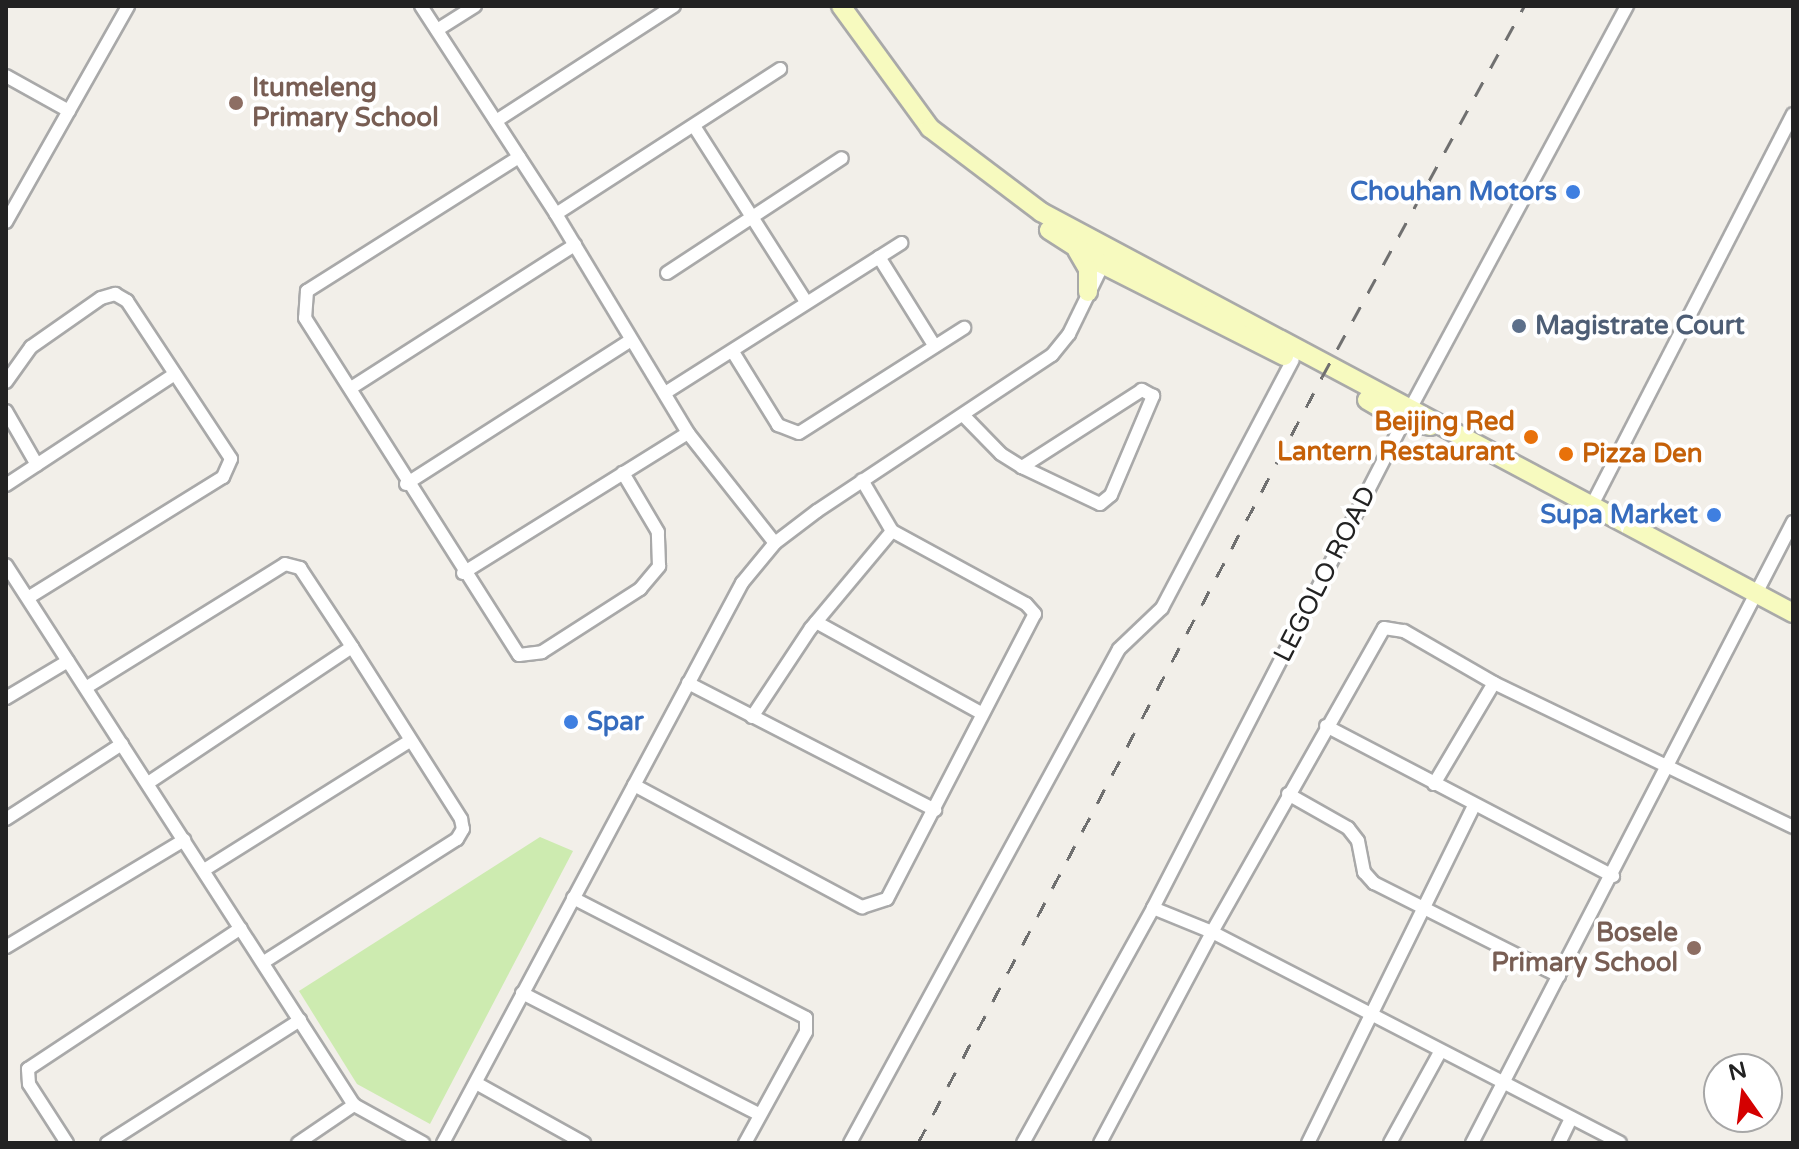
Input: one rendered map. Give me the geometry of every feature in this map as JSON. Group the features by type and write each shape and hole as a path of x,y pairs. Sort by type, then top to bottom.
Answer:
{"main road":[{"path":"828,6 879,85 923,136 985,189 1074,246 1106,257 1406,415"},
{"path":"841,6 888,77 959,155 1106,257 1131,279 1434,426 1793,613"},
{"path":"1074,246 1088,269 1088,292 1113,279 1131,279"}],"street":[{"path":"6,222 127,6"},
{"path":"421,6 556,214 688,433 775,543"},
{"path":"437,30 475,6"},
{"path":"496,121 674,6"},
{"name":"LEGOLO ROAD","path":"1023,1143 1153,908 1406,415 1627,6"},
{"path":"556,214 780,69"},
{"path":"6,76 69,111"},
{"path":"1590,509 1793,114"},
{"path":"694,126 806,302"},
{"path":"519,157 307,291 305,318 510,648 519,655 542,652 640,589 659,566 658,532 623,473"},
{"path":"667,273 842,158"},
{"path":"665,393 901,243"},
{"path":"351,388 575,245"},
{"path":"879,257 934,345"},
{"path":"443,1143 742,583 775,543 862,480 1052,355 1106,257"},
{"path":"6,382 31,347 101,298 115,294 127,301 228,451 228,472 28,598"},
{"path":"733,352 778,425 793,434 964,328"},
{"path":"406,484 631,340"},
{"path":"850,1143 1119,649 1162,608 1293,360"},
{"path":"6,485 175,374"},
{"path":"963,415 989,445 1022,467 1100,504 1111,495 1153,396 1142,390 1022,467"},
{"path":"6,411 37,465"},
{"path":"463,573 688,433"},
{"path":"634,785 862,907 887,899 935,810 981,713 1034,618 1033,609 892,531 862,480"},
{"path":"1472,1143 1613,876 1793,522"},
{"path":"752,717 816,622 892,531"},
{"path":"87,687 285,564 300,568 352,647 461,819 461,835 264,962"},
{"path":"6,565 354,1105 423,1143"},
{"path":"816,622 981,713"},
{"path":"1100,1143 1288,794 1384,628 1404,631 1494,683 1793,827"},
{"path":"148,783 352,647"},
{"path":"6,698 68,661"},
{"path":"688,683 935,810"},
{"path":"1434,784 1494,683"},
{"path":"1326,726 1613,876"},
{"path":"204,870 410,741"},
{"path":"6,819 122,744"},
{"path":"1288,794 1348,828 1358,841 1364,872 1422,911 1559,976"},
{"path":"1308,1143 1474,805"},
{"path":"6,947 184,840"},
{"path":"573,898 802,1012 806,1032 745,1143"},
{"path":"1153,908 1212,932 1620,1143"},
{"path":"67,1143 29,1084 28,1069 241,928"},
{"path":"522,993 760,1115"},
{"path":"107,1143 300,1020"},
{"path":"1390,1143 1440,1052"},
{"path":"476,1083 584,1143"},
{"path":"298,1143 354,1105"},
{"path":"1559,1143 1571,1118"}],"green space":[{"path":"540,837 573,851 430,1124 357,1084 299,991"}],"railway":[{"path":"918,1143 1322,377 1524,6"}],"place":[{"name":"Itumeleng Primary School","path":"236,103"},
{"name":"Chouhan Motors","path":"1573,192"},
{"name":"Magistrate Court","path":"1519,326"},
{"name":"Beijing Red Lantern Restaurant","path":"1531,437"},
{"name":"Pizza Den","path":"1566,454"},
{"name":"Supa Market","path":"1714,515"},
{"name":"Spar","path":"571,722"},
{"name":"Bosele Primary School","path":"1694,948"}]}
